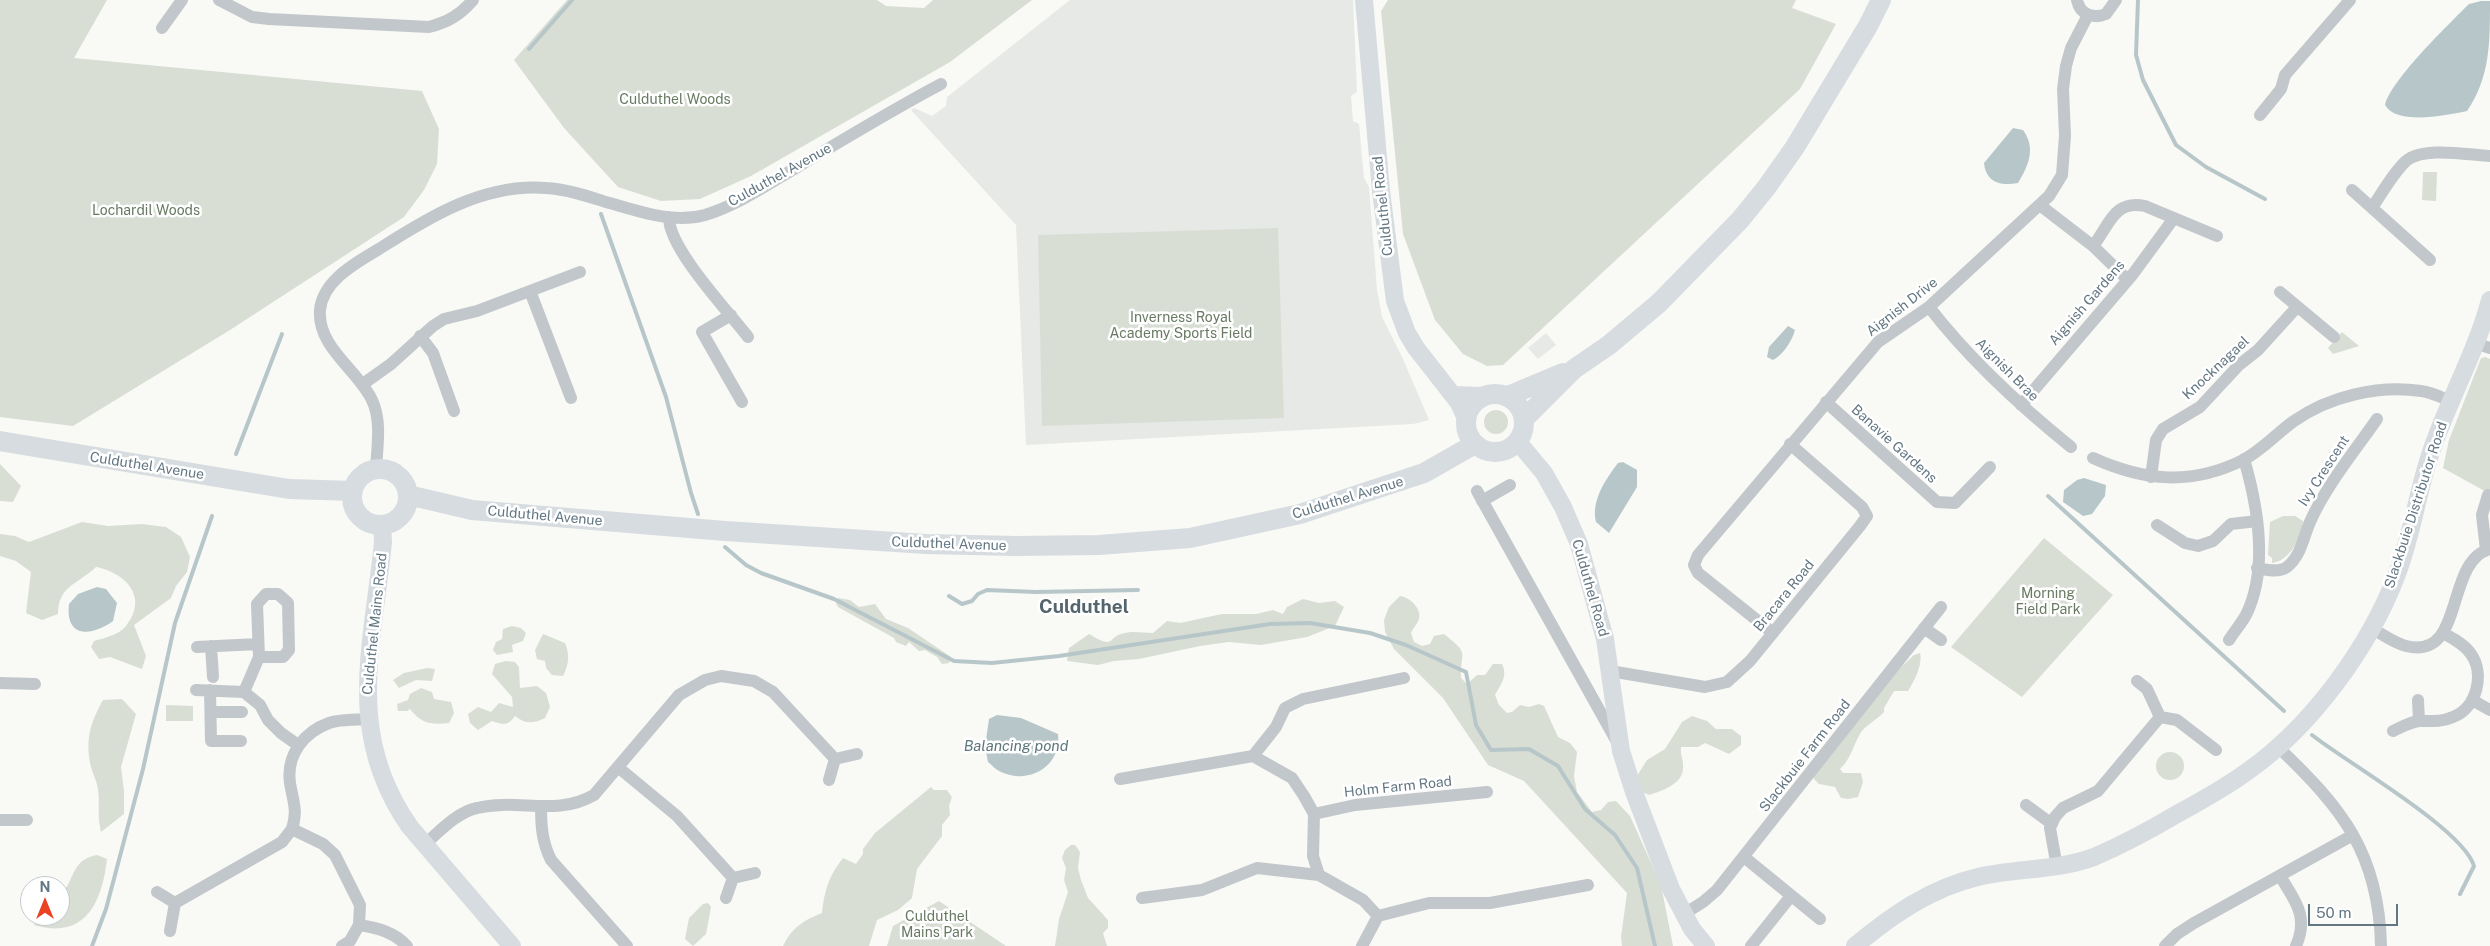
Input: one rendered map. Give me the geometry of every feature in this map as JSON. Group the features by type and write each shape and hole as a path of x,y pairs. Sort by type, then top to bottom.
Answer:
{"main road":[{"path":"1525,418 1518,404 1508,396 1493,393 1482,396 1470,407 1466,419 1468,433 1475,444 1496,452 1510,448 1518,442 1522,434 1525,418 1574,369 1609,345 1659,303 1745,213 1766,188 1795,147 1868,26 1881,0"},
{"path":"1508,396 1574,369"},
{"name":"Culduthel Avenue","path":"0,441 288,489 353,491"},
{"name":"Culduthel Avenue","path":"408,494 472,510 725,532 936,544 1099,545 1190,538 1300,514 1424,473 1475,444"},
{"path":"376,470 394,473 401,478 408,494 404,512 398,518 382,525 374,524 359,515 355,508 353,491 362,477 376,470"}],"street":[{"path":"162,28 182,0"},
{"path":"219,0 252,17 429,27 448,22 462,13 473,0"},
{"name":"Culduthel Road","path":"1364,0 1382,199 1395,301 1407,333 1416,348 1454,394 1466,419"},
{"path":"2076,1 2088,15 2101,16 2106,14 2116,0"},
{"path":"2260,115 2281,89 2285,75 2350,0"},
{"name":"Aignish Drive","path":"1773,633 1698,573 1694,565 1698,555 1878,342 1929,307 2049,196 2062,175 2065,136 2063,89 2066,66 2071,48 2088,15"},
{"name":"Culduthel Avenue","path":"376,470 377,416 373,402 362,384 325,336 320,310 324,294 332,282 349,269 411,228 469,200 507,190 525,188 557,189 669,217 705,214 736,201 941,84"},
{"path":"2372,208 2407,161 2416,156 2438,152 2490,156"},
{"path":"2352,190 2430,260"},
{"path":"2093,246 2114,214 2133,203 2145,206 2217,236"},
{"path":"2040,206 2093,246 2127,279"},
{"path":"669,217 670,232 679,249 748,337"},
{"name":"Aignish Gardens","path":"2020,405 2127,279 2174,218"},
{"path":"362,384 390,364 420,336 444,319 477,311 580,272"},
{"path":"530,291 572,398"},
{"path":"2280,292 2334,337"},
{"name":"Slackbuie Distributor Road","path":"1855,946 1904,908 1942,889 1976,877 2057,867 2093,857 2158,825 2249,771 2278,747 2312,712 2347,668 2371,628 2397,575 2416,516 2429,457 2450,400 2482,345 2490,300"},
{"name":"Aignish Brae","path":"1929,307 1951,335 2020,405 2071,448"},
{"name":"Knocknagael","path":"2151,477 2156,440 2163,429 2200,407 2239,365 2258,350 2297,307"},
{"path":"731,315 702,332 742,402"},
{"path":"420,336 433,353 454,410"},
{"path":"2093,458 2121,471 2151,477 2174,478 2208,474 2244,459 2296,420 2334,399 2374,390 2422,391 2450,400"},
{"path":"1454,394 1482,396"},
{"name":"Banavie Gardens","path":"1826,402 1937,502 1955,503 1990,467"},
{"name":"Ivy Crescent","path":"2257,568 2272,571 2286,567 2300,551 2318,505 2377,419"},
{"name":"Culduthel Road","path":"1518,442 1544,473 1563,507 1579,544 1595,597 1610,671 1621,751 1634,792 1671,888 1684,914 1706,946"},
{"name":"Bracara Road","path":"1610,671 1705,686 1727,682 1750,661 1867,516 1862,506 1790,444"},
{"path":"2229,640 2246,615 2254,590 2257,568 2257,521 2252,486 2244,459"},
{"name":"Culduthel Road","path":"1510,485 1480,496 1621,751"},
{"path":"2371,628 2404,646 2429,646 2437,640 2443,633 2470,561 2480,552 2488,550 2482,515 2488,495"},
{"path":"2157,526 2184,543 2198,546 2213,541 2231,524 2257,521"},
{"name":"Culduthel Mains Road","path":"382,525 381,558 369,660 368,719 372,745 381,774 396,808 424,845 512,946"},
{"path":"244,692 259,657 256,604 266,594 278,594 288,603 290,650 283,657 259,657"},
{"name":"Slackbuie Farm Road","path":"1684,914 1717,890 1942,607"},
{"path":"1924,628 1941,640"},
{"path":"2393,731 2408,724 2442,721 2456,716 2472,700 2476,691 2478,676 2474,661 2470,653 2443,633"},
{"path":"197,647 258,644"},
{"path":"211,646 212,677"},
{"path":"424,845 454,820 476,808 502,804 562,807 579,804 594,795 619,768 678,695 706,680 722,676 754,681 773,692 835,759"},
{"path":"1253,756 1276,727 1285,708 1303,699 1404,678"},
{"path":"2137,680 2147,689 2160,717"},
{"path":"0,683 35,684"},
{"path":"196,690 244,692 260,705 268,720 281,733 298,745"},
{"path":"210,690 211,741 241,741"},
{"path":"2418,700 2419,722"},
{"path":"2472,700 2490,710"},
{"path":"211,712 242,712"},
{"path":"2160,717 2177,720 2216,750"},
{"path":"2057,867 2052,843 2052,824 2063,808 2098,791 2160,717"},
{"path":"175,903 282,842 292,829 296,814 290,767 298,745 311,732 331,722 368,719"},
{"path":"2278,747 2324,792 2336,807 2353,835 2367,863 2377,900 2381,946"},
{"path":"835,759 857,754"},
{"path":"1120,778 1253,756 1292,778 1314,814 1313,856 1319,875"},
{"path":"829,780 835,759"},
{"path":"619,768 677,816 733,878"},
{"name":"Holm Farm Road","path":"1314,814 1355,805 1487,792"},
{"path":"541,806 541,831 544,847 551,860 627,946"},
{"path":"2026,806 2052,824"},
{"path":"0,820 27,820"},
{"path":"292,829 322,844 335,855 360,905 359,926 350,941 342,946"},
{"path":"2165,946 2177,934 2194,923 2353,835"},
{"path":"1744,857 1820,920"},
{"path":"1142,898 1202,890 1257,868 1319,875 1363,900 1378,916"},
{"path":"733,878 755,873"},
{"path":"2280,876 2302,918 2302,931 2296,946"},
{"path":"726,898 733,878"},
{"path":"1362,946 1378,916 1429,903 1490,903 1588,885"},
{"path":"157,892 175,903"},
{"path":"1750,946 1791,896"},
{"path":"170,931 175,903"},
{"path":"359,926 377,927 390,933 407,946"}],"shaded area":[{"path":"1070,0 1353,0 1357,92 1351,96 1353,121 1359,124 1364,178 1369,187 1377,290 1382,317 1403,359 1429,420 1413,424 1026,445 1016,225 911,110 914,108 932,116 946,106 947,97"},
{"path":"1546,333 1556,345 1538,359 1528,348"}],"green space":[{"name":"Lochardil Woods","path":"0,0 107,0 74,58 422,91 439,129 437,164 424,190 404,217 230,330 73,426 0,417"},
{"name":"Culduthel Woods","path":"567,0 877,0 886,6 924,8 933,0 1032,0 950,62 751,176 700,199 661,201 618,187 564,128 514,60"},
{"path":"1388,0 1796,0 1792,8 1836,24 1800,89 1503,365 1487,366 1463,354 1435,320 1403,234 1381,11"},
{"path":"2423,172 2437,172 2436,201 2422,200"},
{"name":"Inverness Royal Academy Sports Field","path":"1278,228 1284,418 1042,426 1038,235"},
{"path":"2342,332 2359,346 2333,354 2328,348"},
{"path":"2481,358 2490,359 2490,494 2443,468 2449,440"},
{"path":"1496,410 1504,414 1508,422 1504,430 1496,434 1488,430 1484,422 1488,414"},
{"path":"0,464 21,486 13,502 0,501"},
{"path":"2283,516 2295,516 2303,521 2302,527 2294,547 2289,553 2284,558 2272,563 2272,558 2268,555 2270,522"},
{"path":"82,522 108,526 142,524 166,527 181,537 190,557 187,572 176,586 171,598 134,625 146,656 142,669 110,657 99,659 91,647 94,641 111,636 123,629 133,615 135,596 125,581 107,570 96,567 65,592 61,597 58,614 42,620 26,613 31,572 16,561 0,556 0,534 15,536 29,542"},
{"name":"Morning Field Park","path":"2044,538 2113,595 2022,697 1951,647"},
{"path":"1400,596 1411,601 1419,611 1419,619 1411,633 1414,642 1422,646 1430,644 1434,636 1444,634 1461,650 1461,678 1467,684 1477,675 1485,675 1493,664 1502,664 1504,676 1495,695 1499,705 1507,713 1512,712 1520,705 1529,707 1539,704 1544,706 1558,737 1570,743 1577,752 1574,776 1577,792 1592,812 1601,810 1608,802 1616,801 1630,816 1661,885 1673,946 1622,946 1621,937 1627,893 1524,781 1488,765 1443,698 1394,649 1385,632 1384,620 1389,607"},
{"path":"838,598 850,600 859,607 875,604 886,619 908,628 951,657 949,663 942,664 937,657 925,650 919,651 909,642 906,646 896,642 894,638 838,607 836,603"},
{"path":"1303,599 1319,603 1335,601 1344,607 1335,626 1307,637 1261,645 1229,642 1098,665 1067,661 1069,648 1089,634 1108,642 1125,633 1153,633 1167,621 1180,623 1222,614 1256,614 1273,610 1283,614 1287,607"},
{"path":"512,626 521,628 526,633 523,641 512,645 513,652 497,655 493,650 496,642 502,639 503,629"},
{"path":"543,634 565,643 568,660 563,676 552,675 546,668 545,661 537,659 535,650"},
{"path":"1920,653 1919,667 1908,691 1894,691 1884,708 1884,712 1862,731 1849,757 1840,769 1843,773 1861,773 1863,782 1858,797 1841,798 1835,787 1819,784 1814,779 1813,768 1901,667 1914,655"},
{"path":"506,661 515,662 519,667 520,688 537,686 546,693 550,707 545,718 537,721 526,722 515,716 508,723 502,724 492,721 478,730 470,723 468,714 478,707 491,712 499,703 513,707 512,697 492,674 495,664"},
{"path":"427,668 435,669 432,681 416,680 399,688 393,680 404,673"},
{"path":"421,688 432,692 434,699 451,702 454,713 449,723 437,724 423,721 410,709 398,711 397,704 408,700 410,694"},
{"path":"122,699 136,714 121,767 124,814 101,832 98,789 89,757 90,732 103,700"},
{"path":"166,705 193,706 193,721 166,721"},
{"path":"1692,716 1707,721 1716,729 1732,729 1741,736 1741,745 1729,754 1705,743 1698,747 1681,747 1682,774 1676,783 1649,795 1640,791 1637,776 1647,760 1665,749 1682,722"},
{"path":"2170,752 2180,756 2184,766 2180,776 2170,780 2160,776 2156,766 2160,756"},
{"path":"931,787 934,790 947,790 952,797 949,806 950,815 942,825 942,836 917,869 912,898 898,910 877,920 869,946 783,946 794,929 822,913 828,884 843,858 856,864 863,854 863,849 875,833"},
{"path":"1071,845 1075,845 1080,852 1078,868 1088,898 1108,920 1108,928 1103,933 1107,946 1055,946 1059,919 1068,892 1064,880 1066,868 1062,858 1065,850"},
{"path":"97,855 107,859 101,890 88,914 70,925 70,881 74,871 82,861"},
{"name":"Culduthel Mains Park","path":"939,901 1006,946 887,946 893,926"},
{"path":"708,903 711,907 706,934 693,946 685,939 689,918 703,904"},
{"path":"40,926 68,926 66,927 52,928"}],"water":[{"path":"2490,1 2489,46 2480,86 2467,111 2447,115 2411,117 2391,111 2385,105 2389,94 2409,68 2469,4"},
{"path":"2013,128 2023,130 2027,137 2030,150 2028,163 2018,183 2006,184 1995,182 1985,170 1984,163"},
{"path":"1788,326 1795,330 1787,347 1773,360 1767,357 1769,347"},
{"path":"1623,462 1637,470 1637,487 1609,533 1596,522 1595,506 1608,476 1618,463"},
{"path":"2084,478 2106,485 2105,496 2092,514 2083,516 2063,502 2064,490 2077,480"},
{"path":"97,587 106,589 117,603 113,621 88,632 75,629 69,615 69,604 78,594"},
{"name":"Balancing pond","path":"997,715 1021,718 1058,734 1058,745 1055,755 1049,764 1042,770 1022,776 1001,772 988,762 985,747 989,719"}],"waterway":[{"path":"529,49 572,0"},
{"path":"2138,0 2136,55 2143,80 2176,145 2206,167 2265,199"},
{"path":"601,214 666,397 698,514"},
{"path":"236,454 282,334"},
{"path":"2048,496 2284,711"},
{"path":"92,946 106,909 143,769 175,623 212,516"},
{"path":"725,547 746,565 761,573 834,599 954,661 992,663 1059,656 1270,624 1310,623 1370,633 1406,645 1466,672 1476,725 1491,750 1529,749 1558,766 1585,809 1615,835 1637,868 1655,946"},
{"path":"949,596 962,604 972,601 978,594 987,590 1036,592 1138,590"},
{"path":"2312,735 2427,815 2465,851 2474,866 2460,894"}],"district":[{"name":"Culduthel","path":"1084,607"}]}
